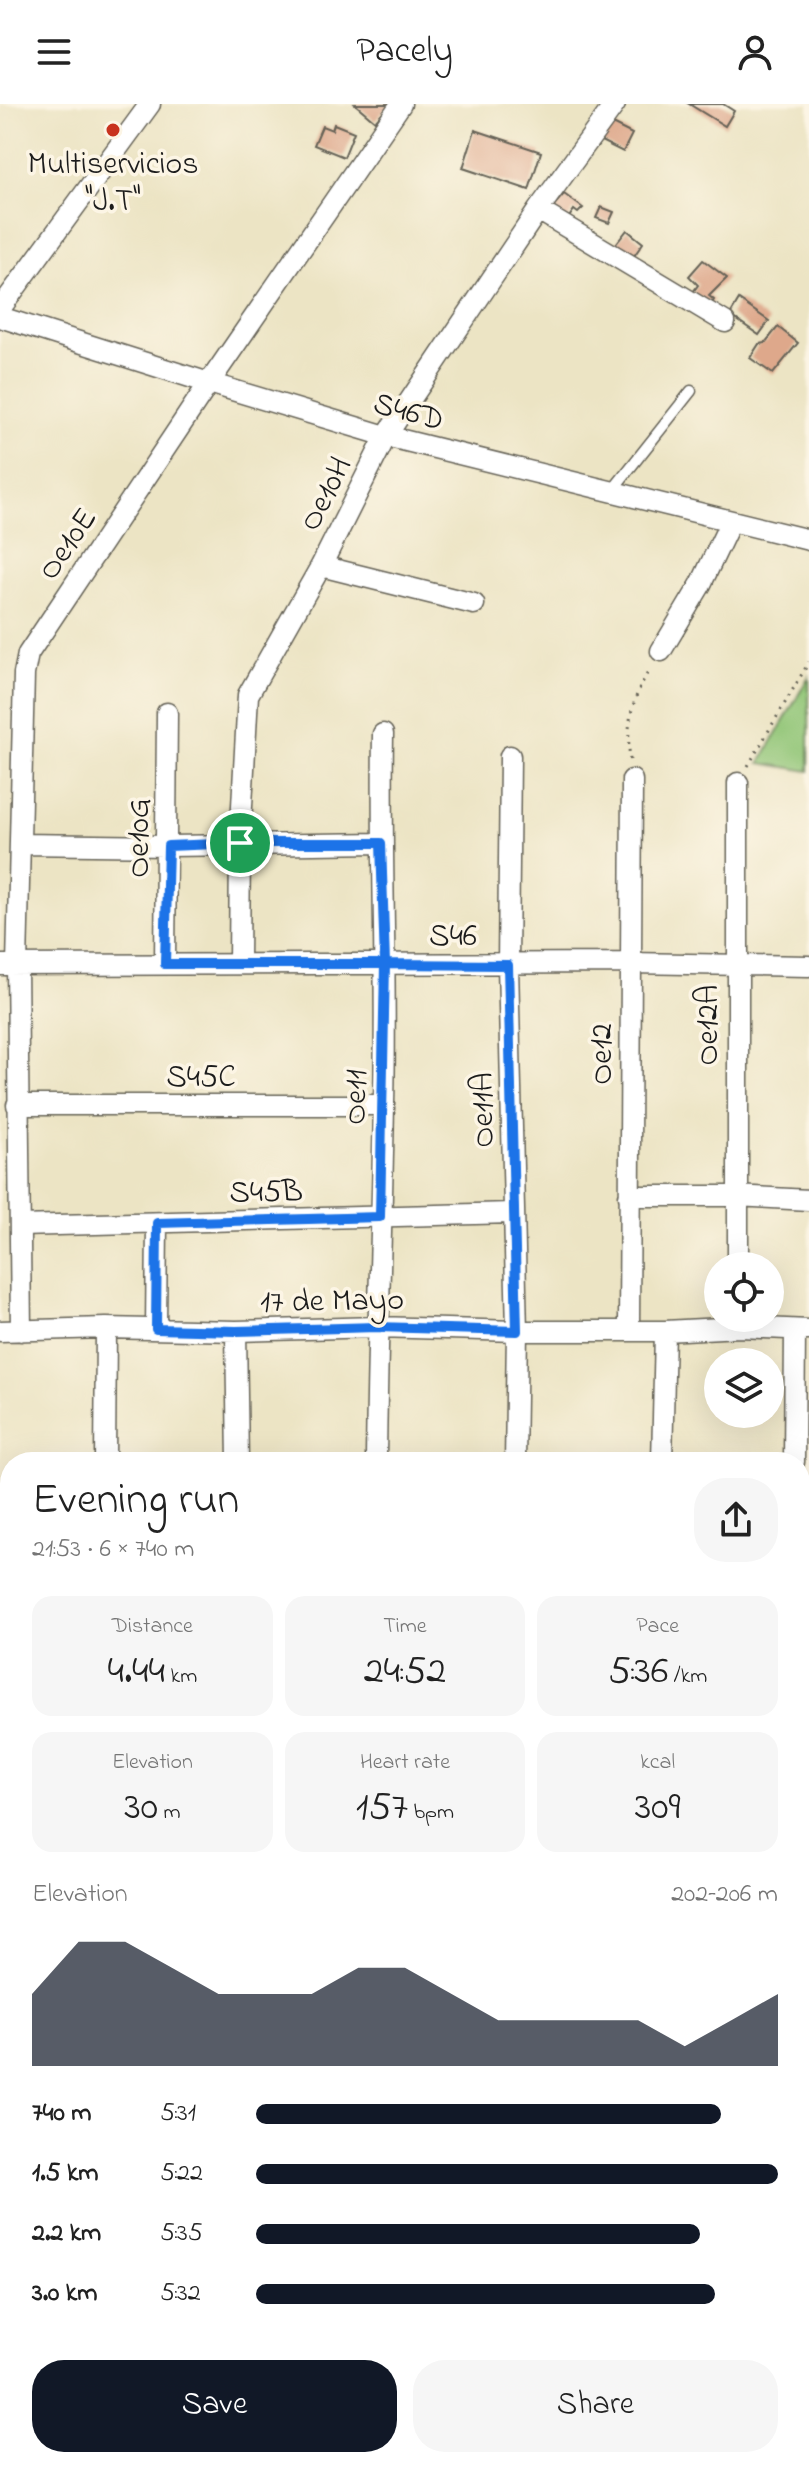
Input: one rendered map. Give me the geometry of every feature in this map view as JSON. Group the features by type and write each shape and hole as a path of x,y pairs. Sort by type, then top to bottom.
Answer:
{"street":[{"path":"0,309 150,104"},
{"name":"Oe10E","path":"10,1331 20,1226 17,1105 8,965 20,844 24,674 28,654 401,104"},
{"name":"Oe10H","path":"239,964 240,843 248,695 321,566 386,436 538,210 615,104"},
{"path":"538,210 725,322"},
{"name":"S46D","path":"0,317 386,436 809,540"},
{"path":"661,651 701,584 731,521"},
{"path":"321,566 474,604"},
{"name":"Oe10G","path":"165,964 167,713"},
{"name":"Oe11","path":"376,1452 384,1105 383,734"},
{"name":"Oe11A","path":"510,756 508,965 517,1331 515,1452"},
{"name":"Oe12","path":"629,1329 632,780"},
{"name":"Oe12A","path":"738,783 738,1252"},
{"path":"20,844 168,846 381,843"},
{"name":"S46","path":"8,965 630,963 809,966"},
{"name":"S45C","path":"17,1105 384,1105"},
{"path":"629,1196 809,1200"},
{"name":"S45B","path":"20,1226 513,1213"},
{"path":"156,1329 157,1223"},
{"name":"17 de Mayo","path":"10,1331 106,1328 236,1331 377,1327 665,1331 704,1326"},
{"path":"105,1452 106,1328"},
{"path":"795,1452 801,1412 802,1330"},
{"path":"236,1331 238,1452"},
{"path":"662,1452 665,1331"}],"lane":[{"path":"611,492 691,391"}],"path":[{"path":"632,780 627,731 638,689 661,651"},
{"path":"738,783 809,662"}],"green space":[{"path":"809,676 809,771 760,763"}],"building":[{"path":"355,104 390,104 375,121"},
{"path":"689,104 723,104 734,111 725,126"},
{"path":"610,123 632,134 623,152 601,141"},
{"path":"334,124 354,132 344,157 314,145 322,126 332,130"},
{"path":"475,130 541,152 529,190 463,168"},
{"path":"564,194 583,208 578,213 574,210 565,223 549,211"},
{"path":"601,207 614,212 609,223 596,218"},
{"path":"627,230 643,243 629,263 612,249"},
{"path":"703,260 727,278 709,296 714,300 710,306 693,292 698,285 689,276"},
{"path":"739,300 769,321 759,335 730,315"},
{"path":"778,327 798,343 773,374 750,358 759,344 765,343"}],"place":[{"name":"Multiservicios \"J.T\"","path":"113,130"}],"route":[{"path":"240,843 168,846 165,964 385,964 380,1217 157,1223 156,1329 236,1331 377,1327 517,1331 508,965 385,964 381,843 240,843"}]}
